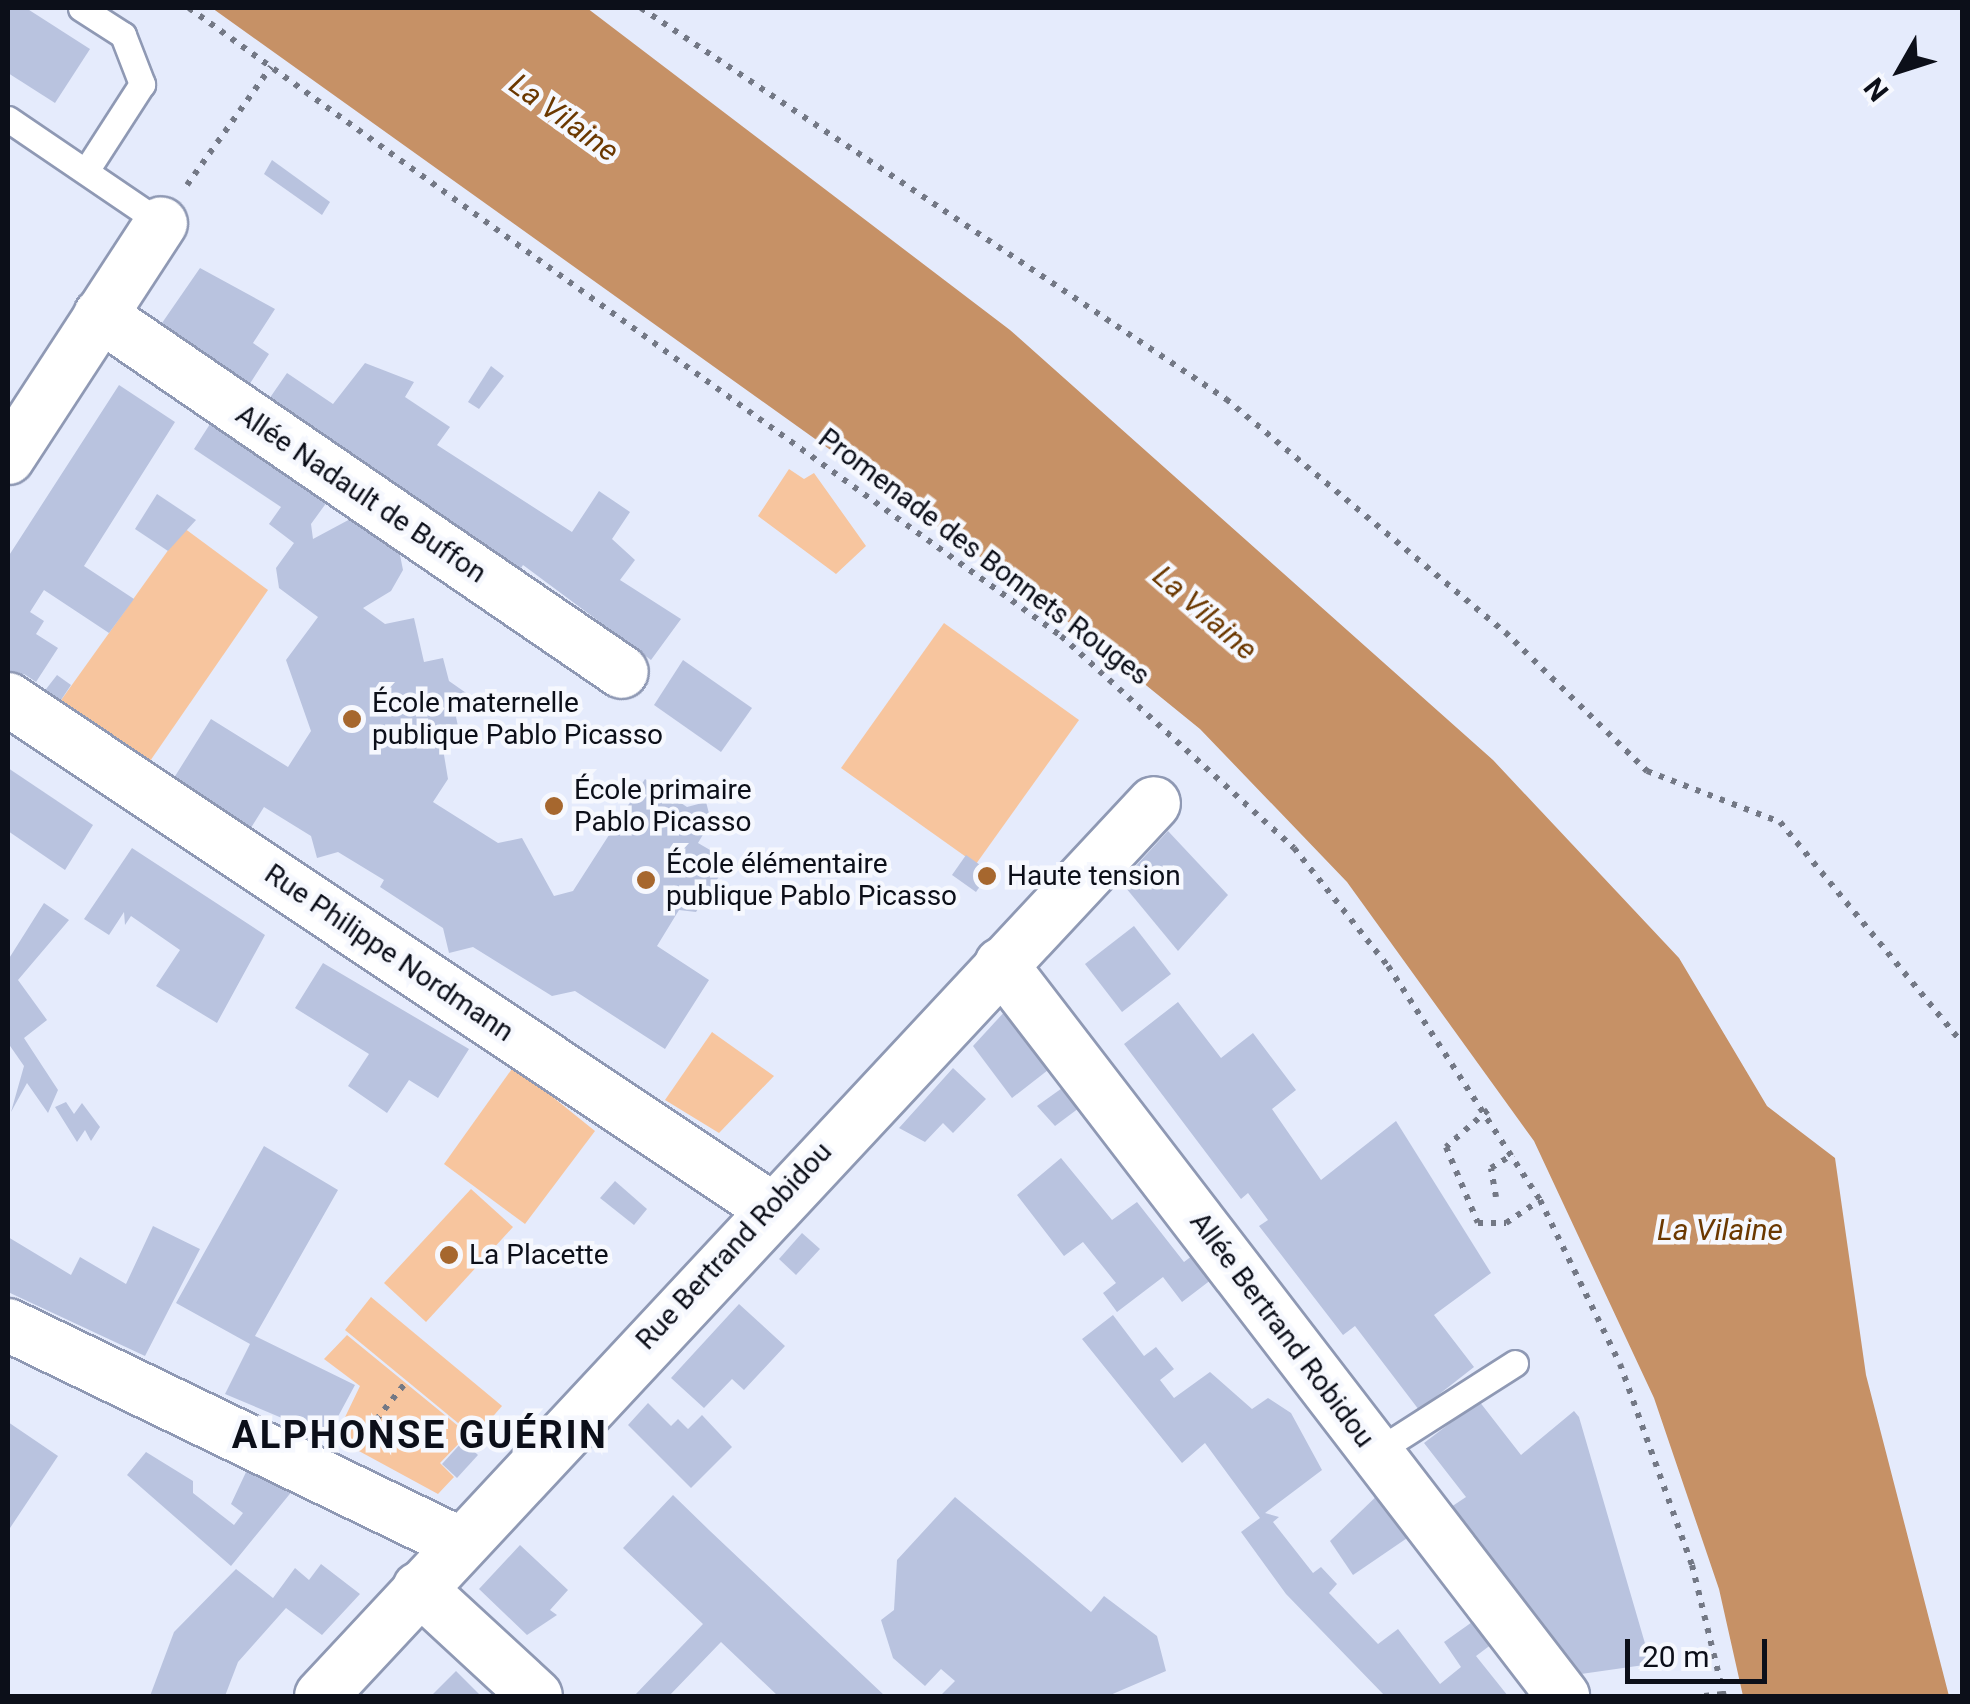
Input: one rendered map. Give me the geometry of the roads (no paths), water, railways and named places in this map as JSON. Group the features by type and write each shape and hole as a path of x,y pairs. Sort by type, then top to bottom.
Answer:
{"street":[{"path":"8,458 161,223"},
{"name":"Allée Nadault de Buffon","path":"100,315 622,672"},
{"name":"Rue Philippe Nordmann","path":"8,699 769,1207"},
{"name":"Rue Bertrand Robidou","path":"322,1696 769,1207 1154,803"},
{"name":"Allée Bertrand Robidou","path":"1001,964 1563,1696"},
{"path":"8,1325 460,1543"},
{"path":"420,1588 536,1696"}],"lane":[{"path":"81,8 123,36 142,84 86,172"},
{"path":"8,119 161,223"},
{"path":"1376,1452 1515,1364"}],"water":[{"name":"La Vilaine","path":"212,8 587,8 1010,330 1493,760 1679,958 1767,1106 1835,1158 1866,1375 1949,1696 1743,1696 1719,1589 1654,1398 1534,1141 1347,882 1200,729 1046,604"}],"place":[{"name":"École maternelle publique Pablo Picasso","path":"352,719"},
{"name":"École primaire Pablo Picasso","path":"554,806"},
{"name":"Haute tension","path":"987,876"},
{"name":"École élémentaire publique Pablo Picasso","path":"646,880"},
{"name":"La Placette","path":"449,1255"}],"district":[{"name":"ALPHONSE GUÉRIN","path":"420,1436"}]}
